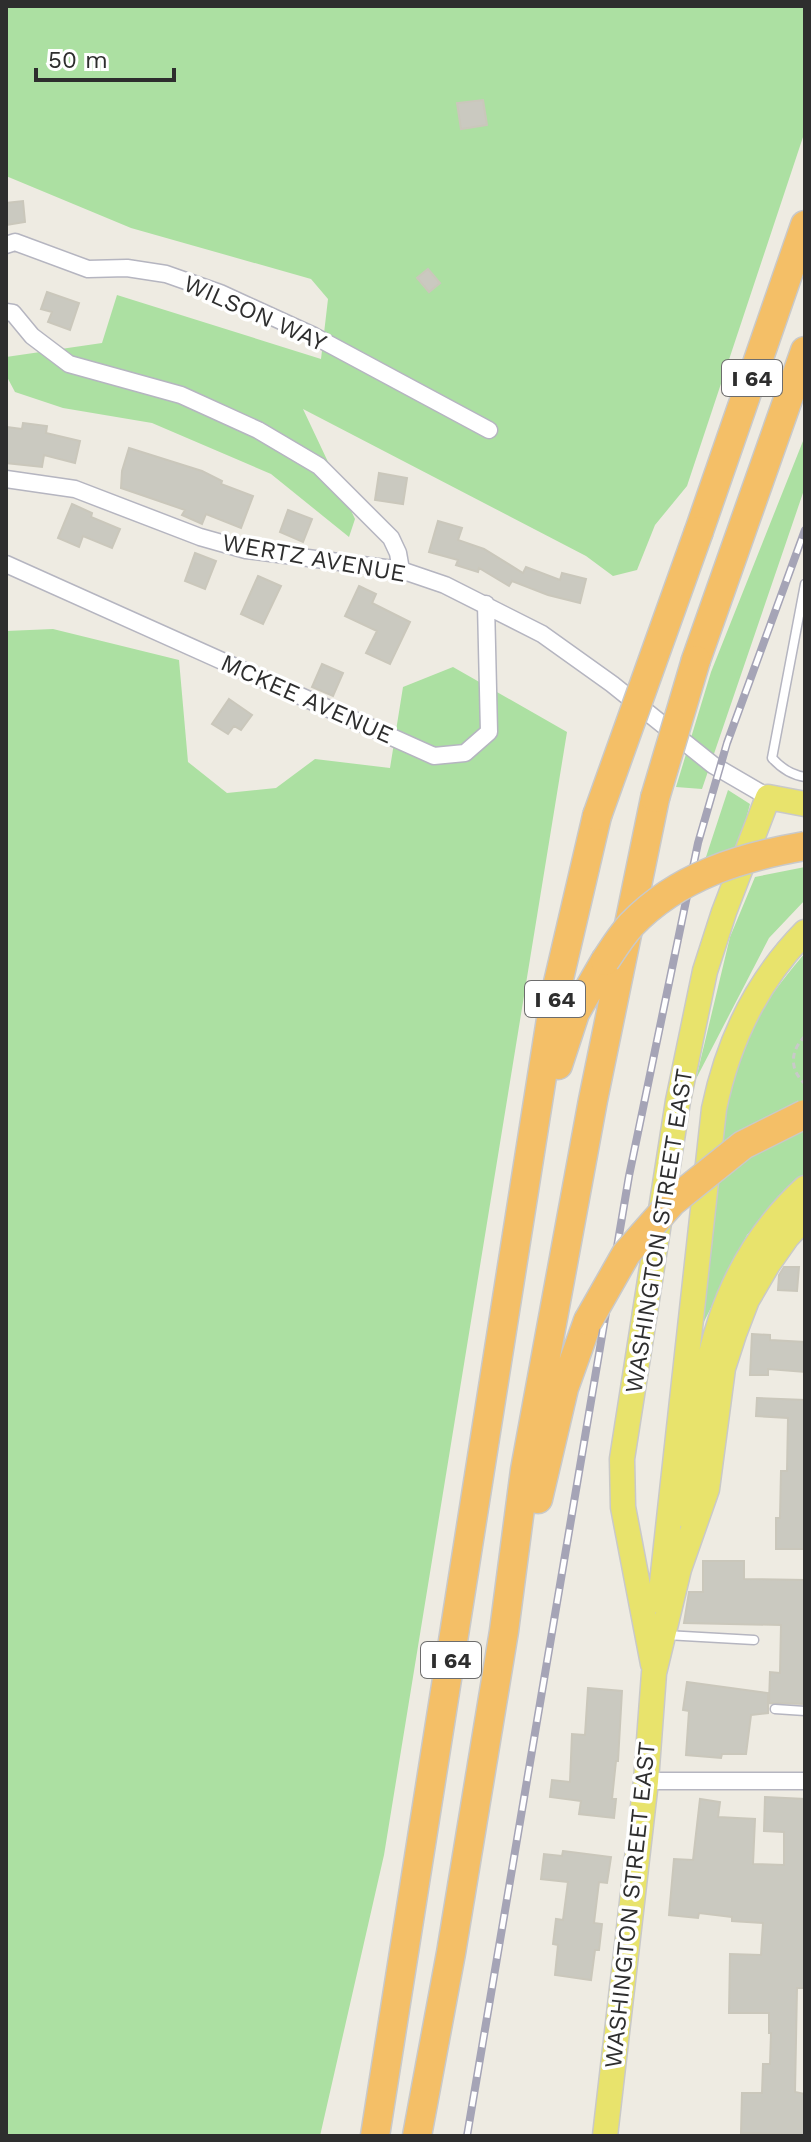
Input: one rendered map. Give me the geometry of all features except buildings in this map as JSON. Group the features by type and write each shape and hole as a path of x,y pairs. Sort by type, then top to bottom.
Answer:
{"highway":[{"name":"I 64","path":"375,2136 554,1000 597,816 805,225"},
{"name":"I 64","path":"417,2136 451,1953 504,1631 525,1470 596,1086 655,798 696,660 805,351"},
{"path":"525,1184 575,1013 605,961 630,926 662,899 704,873 756,854 805,846"},
{"path":"504,1631 564,1388 588,1321 626,1254 672,1202 743,1145 805,1114"}],"main road":[{"name":"WERTZ AVENUE","path":"768,797 805,804"},
{"name":"WASHINGTON STREET EAST","path":"605,2136 646,1781 656,1635 623,1507 622,1459 678,1101 705,971 768,797"},
{"path":"656,1635 714,1109 723,1067 736,1032 771,971 805,932"},
{"path":"679,1569 705,1370 713,1336 741,1269 777,1217 805,1188"},
{"path":"656,1635 707,1489 723,1368 734,1334 747,1300 768,1264 805,1218"}],"street":[{"name":"WILSON WAY","path":"6,245 15,242 88,269 127,268 166,274 220,293 314,336 489,430"},
{"path":"6,312 13,313 32,336 69,364 181,395 258,430 319,466 391,538 401,570"},
{"name":"WERTZ AVENUE","path":"6,479 75,489 200,537 246,550 401,570 445,585 542,634 612,684 713,765 768,797"},
{"name":"MCKEE AVENUE","path":"6,564 434,756 465,753 489,732 486,604"},
{"path":"646,1781 805,1781"}],"lane":[{"path":"805,584 772,758 780,767 796,776 805,777"},
{"path":"656,1635 754,1640"},
{"path":"775,1709 805,1711"}],"path":[{"path":"805,1036 792,1060 797,1075 805,1084"}],"green space":[{"path":"6,6 805,6 805,131 687,486 655,525 637,570 613,576 586,556 303,409 355,519 349,537 271,474 152,423 63,408 15,392 6,375 6,357 102,343 117,295 321,359 328,299 311,279 131,228 6,176"},
{"path":"805,436 805,487 702,789 676,787 711,672"},
{"path":"53,629 179,660 188,762 227,793 276,788 315,759 390,768 403,687 453,667 567,732 384,1855 320,2136 6,2136 6,631"},
{"path":"728,790 750,804 737,854 704,863"},
{"path":"805,867 805,900 769,938 696,1079 730,937 755,877"},
{"path":"805,953 805,1179 777,1202 747,1235 693,1344 709,1192 732,1080 757,1019"}],"railway":[{"path":"467,2136 629,1176 698,843 727,743 805,530"}]}
